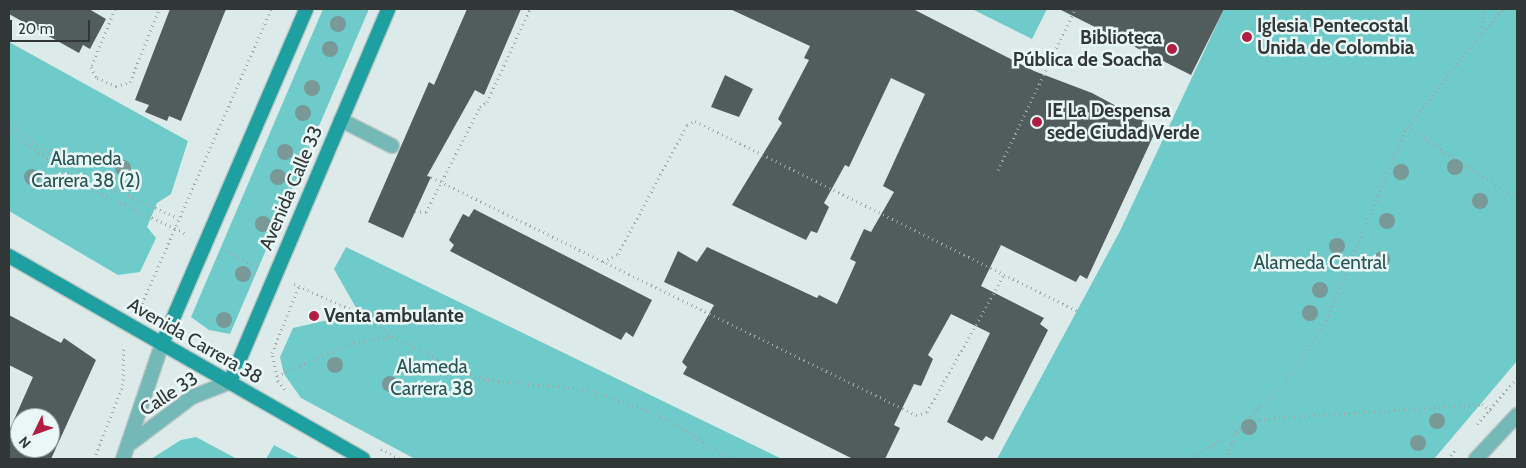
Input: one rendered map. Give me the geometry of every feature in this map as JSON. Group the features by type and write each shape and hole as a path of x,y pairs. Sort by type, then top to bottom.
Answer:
{"main road":[{"path":"162,344 306,9"},
{"name":"Avenida Calle 33","path":"230,382 388,9"},
{"name":"Avenida Carrera 38","path":"9,256 363,459"}],"street":[{"path":"341,120 392,146"},
{"name":"Calle 33","path":"123,459 162,344"},
{"name":"Calle 33","path":"130,443 192,397 230,382"},
{"path":"1476,459 1517,415"}],"path":[{"path":"115,9 91,67 98,78 116,86 130,82 159,9"},
{"path":"94,459 123,385 124,344 271,9"},
{"path":"415,211 426,212 480,107 487,102 530,9"},
{"path":"998,170 1076,9"},
{"path":"1479,37 1485,9"},
{"path":"1226,459 1236,431 1288,379 1324,325 1407,127 1503,9"},
{"path":"9,122 44,148 105,185 178,218"},
{"path":"603,262 618,254 687,126 695,122 1077,311"},
{"path":"1407,127 1517,200"},
{"path":"9,133 102,194 359,313 392,336 465,373 488,380 577,388 637,405 696,434 730,459"},
{"path":"431,177 916,415 927,412 1004,275"},
{"path":"291,396 277,376 272,353 299,286"},
{"path":"277,376 349,344 392,336"},
{"path":"1472,431 1517,378"},
{"path":"1188,459 1259,419 1482,404 1490,410"},
{"path":"375,445 400,459"},
{"path":"1447,459 1460,445"}],"green space":[{"path":"323,9 369,9 230,334 209,330 191,317"},
{"path":"972,9 1047,9 1032,39"},
{"name":"Alameda Central","path":"1224,9 1517,9 1517,361 1434,459 997,459 1120,231"},
{"name":"Alameda Carrera 38 (2)","path":"9,42 188,141 171,194 157,203 147,227 156,238 140,272 118,275 9,211"},
{"name":"Alameda Carrera 38","path":"346,247 782,459 415,459 301,398 284,374 280,357 293,328 359,313 334,269"},
{"path":"196,437 237,459 151,459 181,440"},
{"path":"274,445 300,459 266,459"}],"building":[{"path":"9,9 89,9 106,19 90,49 83,45 79,53 9,14"},
{"path":"170,9 226,9 181,121 169,116 167,121 145,112 149,105 135,100"},
{"path":"467,9 521,9 484,95 475,90 427,176 431,177 403,238 368,222 429,82 434,85"},
{"path":"730,9 913,9 1034,71 1092,93 1157,128 1087,279 1080,275 1076,282 1001,245 981,286 1044,318 1040,324 1048,330 993,440 986,436 982,441 947,422 990,333 951,314 928,355 933,359 921,386 914,384 894,425 900,428 885,459 853,459 683,374 687,367 682,362 714,305 664,282 678,251 697,262 707,247 817,298 819,295 837,304 856,262 850,259 864,229 871,232 894,192 883,186 925,94 891,78 849,167 845,165 824,203 829,207 817,233 811,231 806,240 732,205 782,123 778,119 809,60 804,58 810,46"},
{"name":"Biblioteca Pública de Soacha","path":"1059,9 1224,9 1191,75"},
{"path":"725,75 753,89 739,117 711,107"},
{"path":"474,209 652,300 633,337 626,332 621,340 450,251 454,245 449,240 463,214 469,217"},
{"path":"9,315 61,343 64,338 96,360 60,439 60,408 19,408 33,377 9,365"},
{"path":"10,429 10,458 51,459 9,459"}],"place":[{"name":"Iglesia Pentecostal Unida de Colombia","path":"1247,37"},
{"name":"Biblioteca Pública de Soacha","path":"1172,49"},
{"name":"IE La Despensa sede Ciudad Verde","path":"1037,122"},
{"name":"Venta ambulante","path":"314,316"}]}
